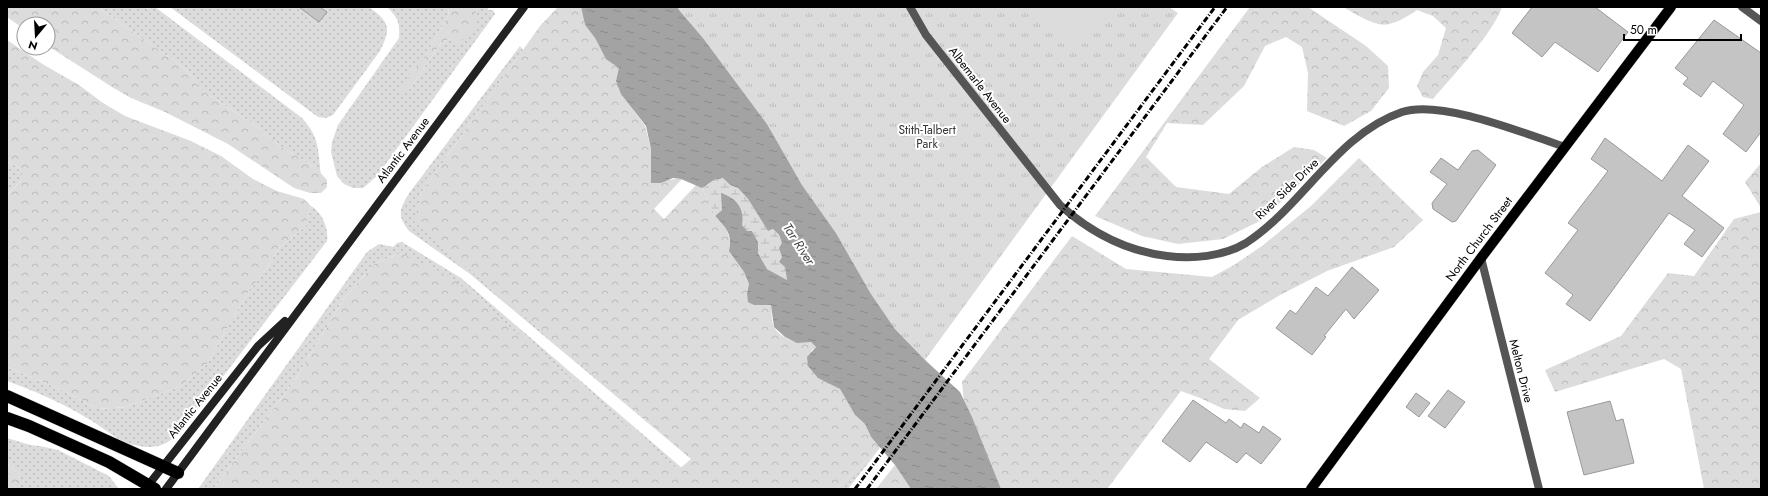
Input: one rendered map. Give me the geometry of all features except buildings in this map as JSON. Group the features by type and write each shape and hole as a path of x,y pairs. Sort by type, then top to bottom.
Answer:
{"highway":[{"path":"7,396 178,473"},
{"path":"7,418 29,426 109,462 150,487"}],"main road":[{"name":"Atlantic Avenue","path":"166,489 524,7"},
{"name":"North Church Street","path":"1311,489 1481,258 1671,7"},
{"name":"Atlantic Avenue","path":"150,487 162,466 258,346 301,307"}],"street":[{"name":"Albemarle Avenue","path":"910,7 926,35 1035,176"},
{"path":"1742,7 1761,21"},
{"name":"River Side Drive","path":"1035,176 1060,205 1078,222 1094,231 1127,247 1148,254 1176,257 1199,257 1225,252 1245,243 1271,222 1351,143 1375,124 1403,112 1438,110 1492,122 1565,147"},
{"name":"Melton Drive","path":"1481,258 1539,489"}],"green space":[{"path":"7,7 98,7 183,67 193,77 199,88 259,128 280,146 315,167 327,180 327,187 321,193 310,193 294,188 228,144 165,112 131,98 112,87 56,51 56,16 16,16 16,23 7,17"},
{"path":"98,7 145,7 148,9 149,7 155,7 302,118 308,125 315,138 321,176 315,167 280,146 259,128 199,88 193,77 183,67"},
{"path":"170,7 369,7 381,17 387,30 384,43 380,51 333,115 326,118 318,117"},
{"path":"387,7 445,7 449,10 448,16 420,65 412,70 409,90 441,43 449,39 454,41 474,15 478,7 488,7 488,10 493,10 495,14 377,176 363,188 353,188 344,184 337,176 331,152 332,142 338,125 399,38 398,21"},
{"path":"445,7 478,7 475,14 478,17 476,26 459,44 449,39 441,43 409,90 404,92 400,90 412,70 420,64 448,16 449,10"},
{"path":"558,7 581,7 585,25 595,38 606,58 620,68 616,81 645,126 651,149 651,183 682,179 654,209 664,219 697,184 702,188 715,216 726,227 736,261 744,272 749,284 747,293 754,305 771,305 773,325 785,338 801,342 811,342 816,347 811,351 830,383 840,389 855,415 865,424 871,437 880,448 836,489 213,489 295,380 343,300 375,263 401,253 451,277 678,470 691,459 414,222 421,193 540,26"},
{"name":"Stith-Talbert Park","path":"677,7 1169,7 1178,13 925,360 895,329 871,294 836,233 802,185 767,124 703,38"},
{"path":"1021,7 1107,7 1075,47"},
{"path":"1250,7 1308,7 1366,46 1388,66 1389,88 1371,111 1344,126 1307,111 1308,73 1302,47 1286,37 1265,46 1244,86 1203,125 1167,123 1146,157 1176,187 1229,194 1262,167 1294,147 1314,150 1327,158 1262,220 1223,239 1178,244 1142,236 1095,216"},
{"path":"1343,7 1502,7 1490,30 1481,42 1433,99 1423,97 1417,86 1423,72 1438,55 1446,28 1433,16 1417,10 1407,17 1384,25 1372,22"},
{"path":"7,40 16,46 16,56 31,56 79,85 103,103 125,116 191,141 221,156 253,179 277,191 304,199 311,206 306,226 279,248 265,271 248,292 207,364 181,386 126,407 98,409 62,390 7,367 7,195 22,180 22,172 16,166 7,162"},
{"path":"520,46 523,50 421,193 415,222 691,459 470,274 409,231 402,220 402,207 410,192"},
{"path":"1359,158 1423,220 1394,247 1327,271 1280,295 1238,320 1209,359 1260,398 1245,411 1224,409 1181,391 1107,489 993,489 967,432 962,382 1072,236 1126,269 1212,277 1234,265 1262,246 1311,206"},
{"path":"7,162 16,166 22,172 22,180 7,195"},
{"path":"1761,163 1761,208 1745,182"},
{"path":"723,178 730,185 738,188 748,199 768,231 773,229 779,236 783,253 779,262 785,267 787,280 767,269 758,253 758,242 752,231 747,232 722,210 715,216 702,188 714,180"},
{"path":"311,206 318,212 324,221 327,231 327,241 192,417 170,441 162,445 148,447 130,444 66,406 7,381 7,367 62,390 98,409 126,407 181,386 207,364 248,292 265,271 279,248 306,226"},
{"path":"1761,212 1761,489 1704,489 1681,369 1664,359 1555,392 1545,370 1621,336 1668,273 1694,276 1734,219"},
{"path":"402,242 461,278 682,468 678,470 401,253 375,263 343,300 295,380 213,489 198,489 367,252 379,244 393,247 397,243"},
{"path":"7,438 30,445 58,450 109,476 119,489 18,489 16,486 20,474 7,463"},
{"path":"880,448 848,489 836,489"},
{"path":"7,463 20,474 17,486 18,489 7,489"},
{"path":"895,465 911,489 876,489"}],"water":[{"name":"Tar River","path":"581,7 677,7 703,38 767,124 802,185 836,233 871,294 895,329 925,360 960,392 972,417 1001,489 911,489 895,465 871,437 865,424 855,415 840,389 818,378 808,366 807,357 816,347 811,342 797,343 785,337 774,327 771,305 754,305 748,302 747,293 749,284 744,272 729,251 730,240 728,232 715,216 722,210 721,193 731,198 738,204 741,209 743,219 742,225 747,231 752,231 758,242 758,253 767,269 787,280 785,267 779,262 782,257 779,248 782,243 779,235 773,229 768,231 748,199 738,188 730,185 723,178 714,180 702,188 681,179 673,178 661,183 651,183 651,149 646,126 621,94 616,81 619,68 606,59 595,38 585,25"}],"railway":[{"path":"855,489 1215,7"},
{"path":"867,489 1227,7"}]}
